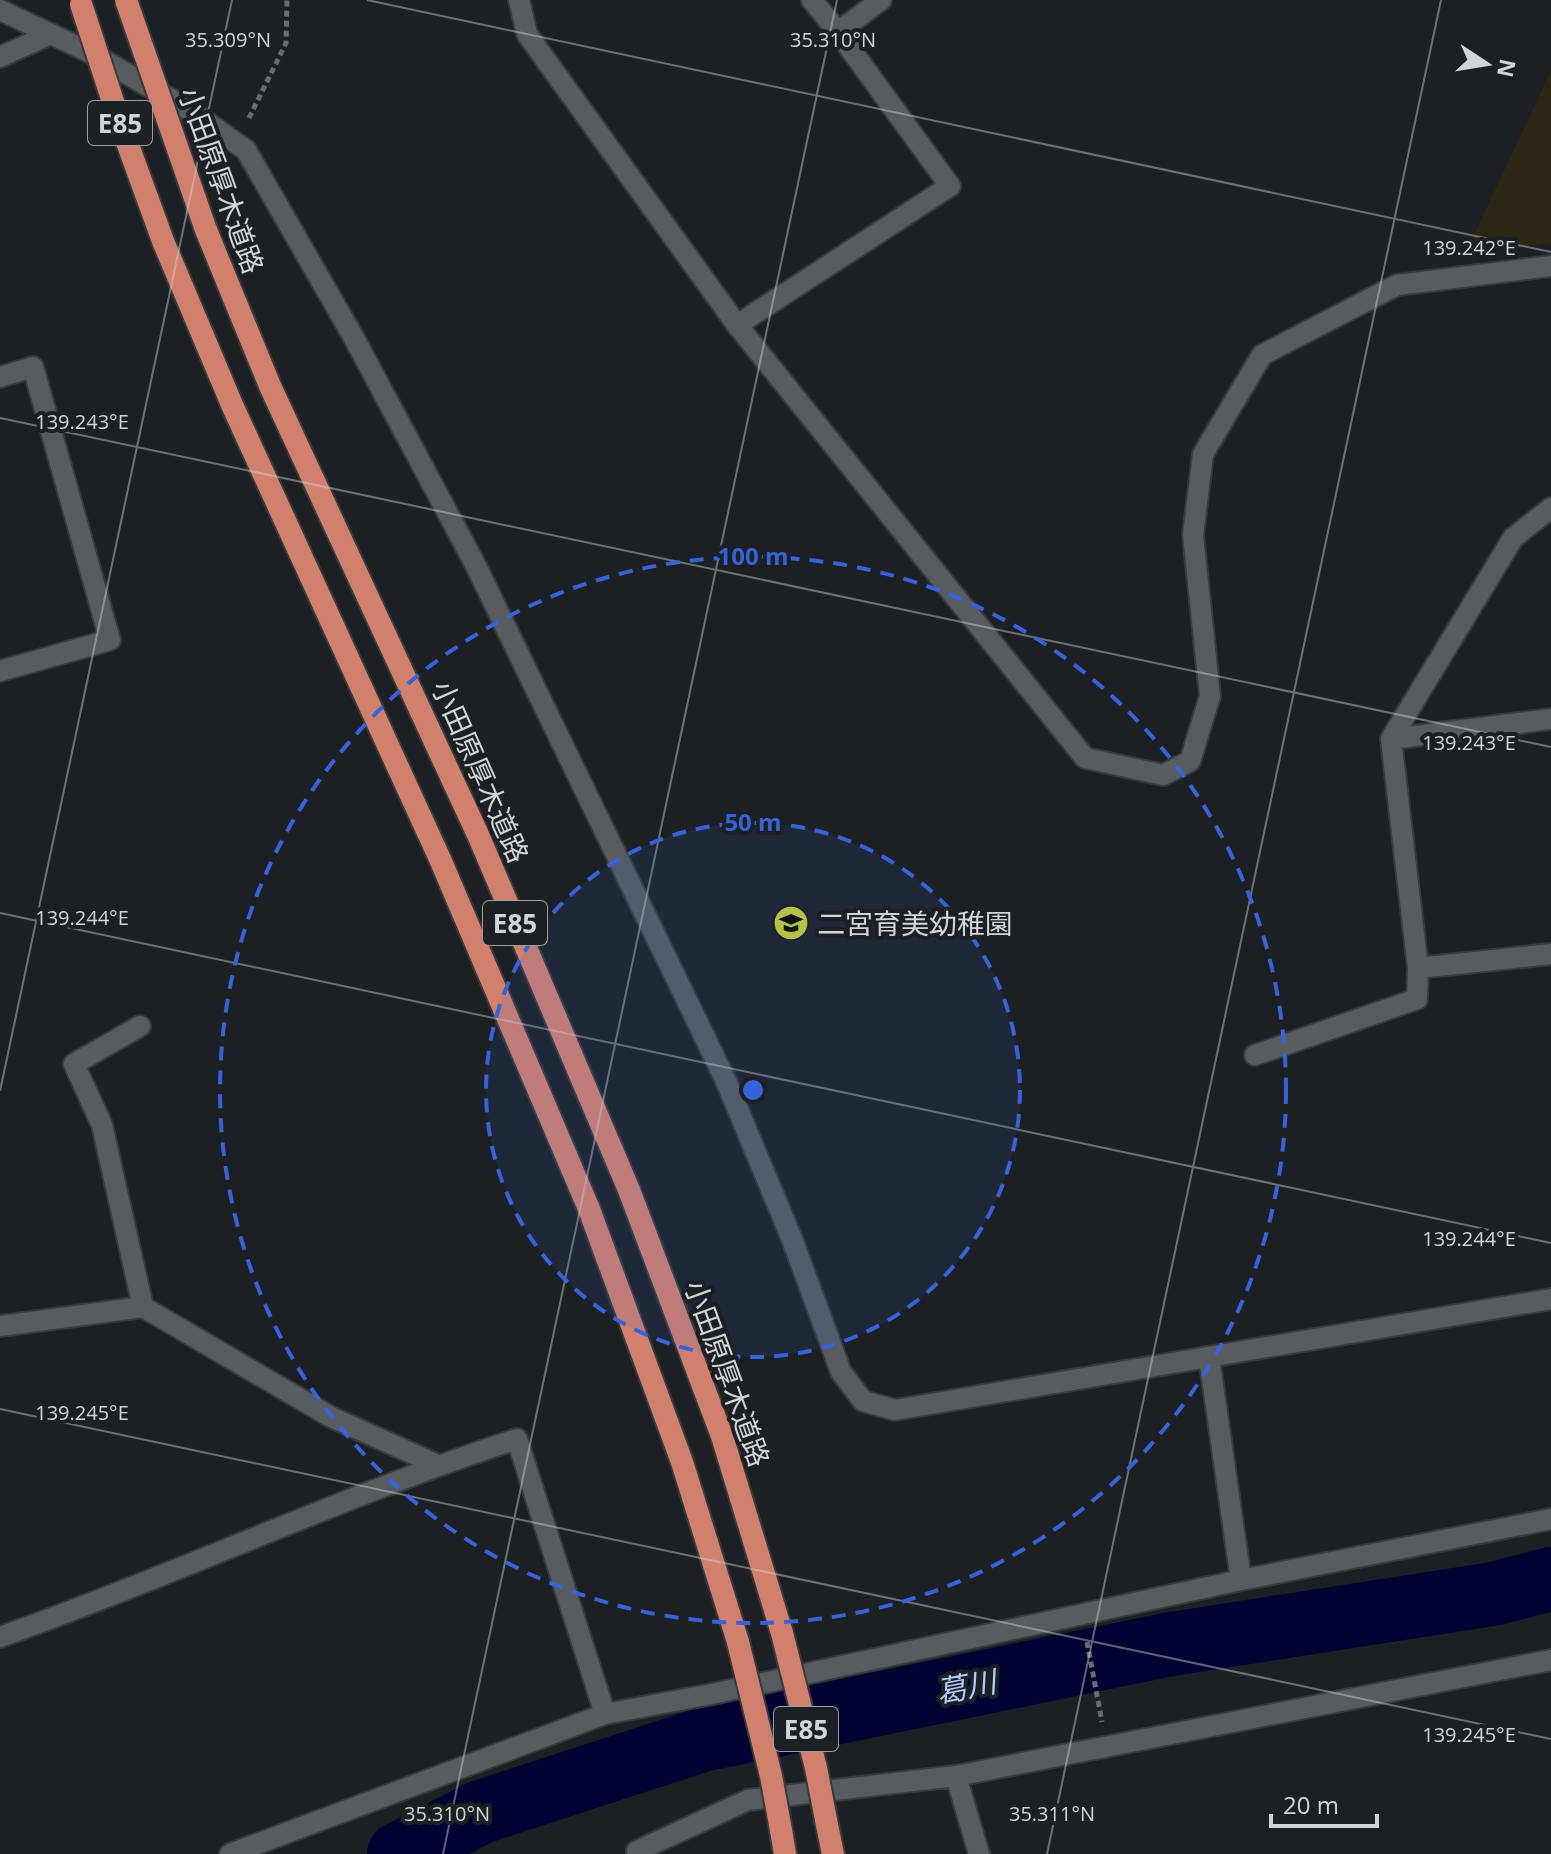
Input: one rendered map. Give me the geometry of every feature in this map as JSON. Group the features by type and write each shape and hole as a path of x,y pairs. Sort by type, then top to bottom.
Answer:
{"highway":[{"name":"小田原厚木道路","path":"126,0 206,230 270,386 479,837 629,1190 722,1436 782,1633 816,1768 833,1854"},
{"name":"E85","path":"80,2 163,241 233,407 440,859 589,1209 682,1462 738,1642 771,1776 785,1854"}],"street":[{"path":"519,0 527,34 737,325 1085,758 1163,775 1190,761 1210,696 1193,535 1203,454 1262,355 1397,285 1551,266"},
{"path":"737,325 950,186 812,0"},
{"path":"838,32 881,0"},
{"path":"0,10 91,53 191,111 246,150 354,338 475,564 726,1081 792,1239 841,1372 863,1401 895,1410 1551,1299"},
{"path":"0,57 51,34"},
{"path":"0,377 33,367 110,640 0,671"},
{"path":"1255,1055 1417,999 1418,968 1391,739 1513,538 1551,508"},
{"path":"1391,739 1551,719"},
{"path":"1418,968 1551,954"},
{"path":"140,1026 74,1064 102,1125 143,1307"},
{"path":"0,1326 143,1307 331,1417 438,1465"},
{"path":"1209,1357 1241,1580"},
{"path":"0,1637 74,1611 438,1465 517,1439 605,1714"},
{"path":"230,1854 605,1714 712,1694 1241,1580 1551,1519"},
{"path":"635,1853 748,1800 956,1776 1550,1661"},
{"path":"956,1776 979,1854"}],"path":[{"path":"237,143 286,43 287,0"},
{"path":"1085,1631 1103,1730"}],"shaded area":[{"path":"1551,71 1551,243 1465,254"}],"waterway":[{"name":"葛川","path":"399,1854 481,1812 702,1740 1171,1644 1493,1594 1551,1579"}],"place":[{"name":"二宮育美幼稚園","path":"791,923"}]}
